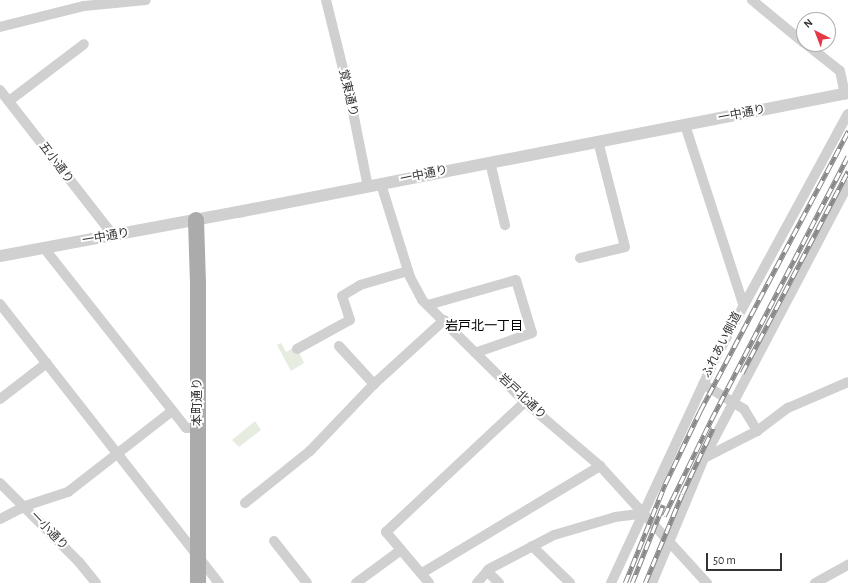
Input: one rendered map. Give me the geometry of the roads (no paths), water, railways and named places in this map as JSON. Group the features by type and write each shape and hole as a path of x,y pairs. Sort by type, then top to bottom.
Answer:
{"main road":[{"name":"本町通り","path":"196,220 198,282 198,583"}],"street":[{"path":"0,27 84,6 146,0"},
{"name":"覚東通り","path":"326,0 350,97 368,187"},
{"path":"752,0 796,36"},
{"path":"9,102 84,44"},
{"path":"816,52 840,71 847,94"},
{"name":"五小通り","path":"0,90 113,235"},
{"name":"一中通り","path":"0,256 196,220 847,94"},
{"name":"ふれあい側道","path":"612,583 641,514 703,384 744,303 848,114"},
{"path":"685,125 744,303"},
{"path":"580,258 625,247 598,141"},
{"path":"490,162 505,225"},
{"name":"岩戸北通り","path":"381,184 408,271 422,300 444,320 524,402 600,466 641,514 707,583"},
{"path":"652,583 668,541 704,458 848,185"},
{"path":"44,248 186,428 198,428"},
{"path":"297,349 329,335 350,320 342,296 360,285 408,271"},
{"path":"428,305 516,280 532,333 475,353"},
{"path":"0,304 117,455 219,583"},
{"path":"245,503 310,451 374,384 444,320"},
{"path":"339,346 374,384"},
{"path":"0,399 47,363"},
{"path":"704,458 757,431 788,408 848,382"},
{"path":"703,384 744,409 757,431"},
{"path":"429,583 386,532 524,402"},
{"path":"0,519 25,506 68,492 172,411"},
{"path":"422,573 600,466"},
{"name":"一小通り","path":"0,483 25,506 96,583"},
{"path":"477,583 487,571 554,535 615,517 641,514"},
{"path":"274,541 307,583"},
{"path":"532,546 570,583"},
{"path":"356,583 401,550"},
{"path":"815,583 848,565"},
{"path":"487,571 499,583"}],"railway":[{"path":"625,583 665,484 700,411 848,131"},
{"path":"664,516 711,420 848,156"},
{"path":"742,373 848,171"},
{"path":"645,583 682,494 713,428"},
{"path":"632,583 663,505"}],"district":[{"name":"岩戸北一丁目","path":"484,327"}]}
